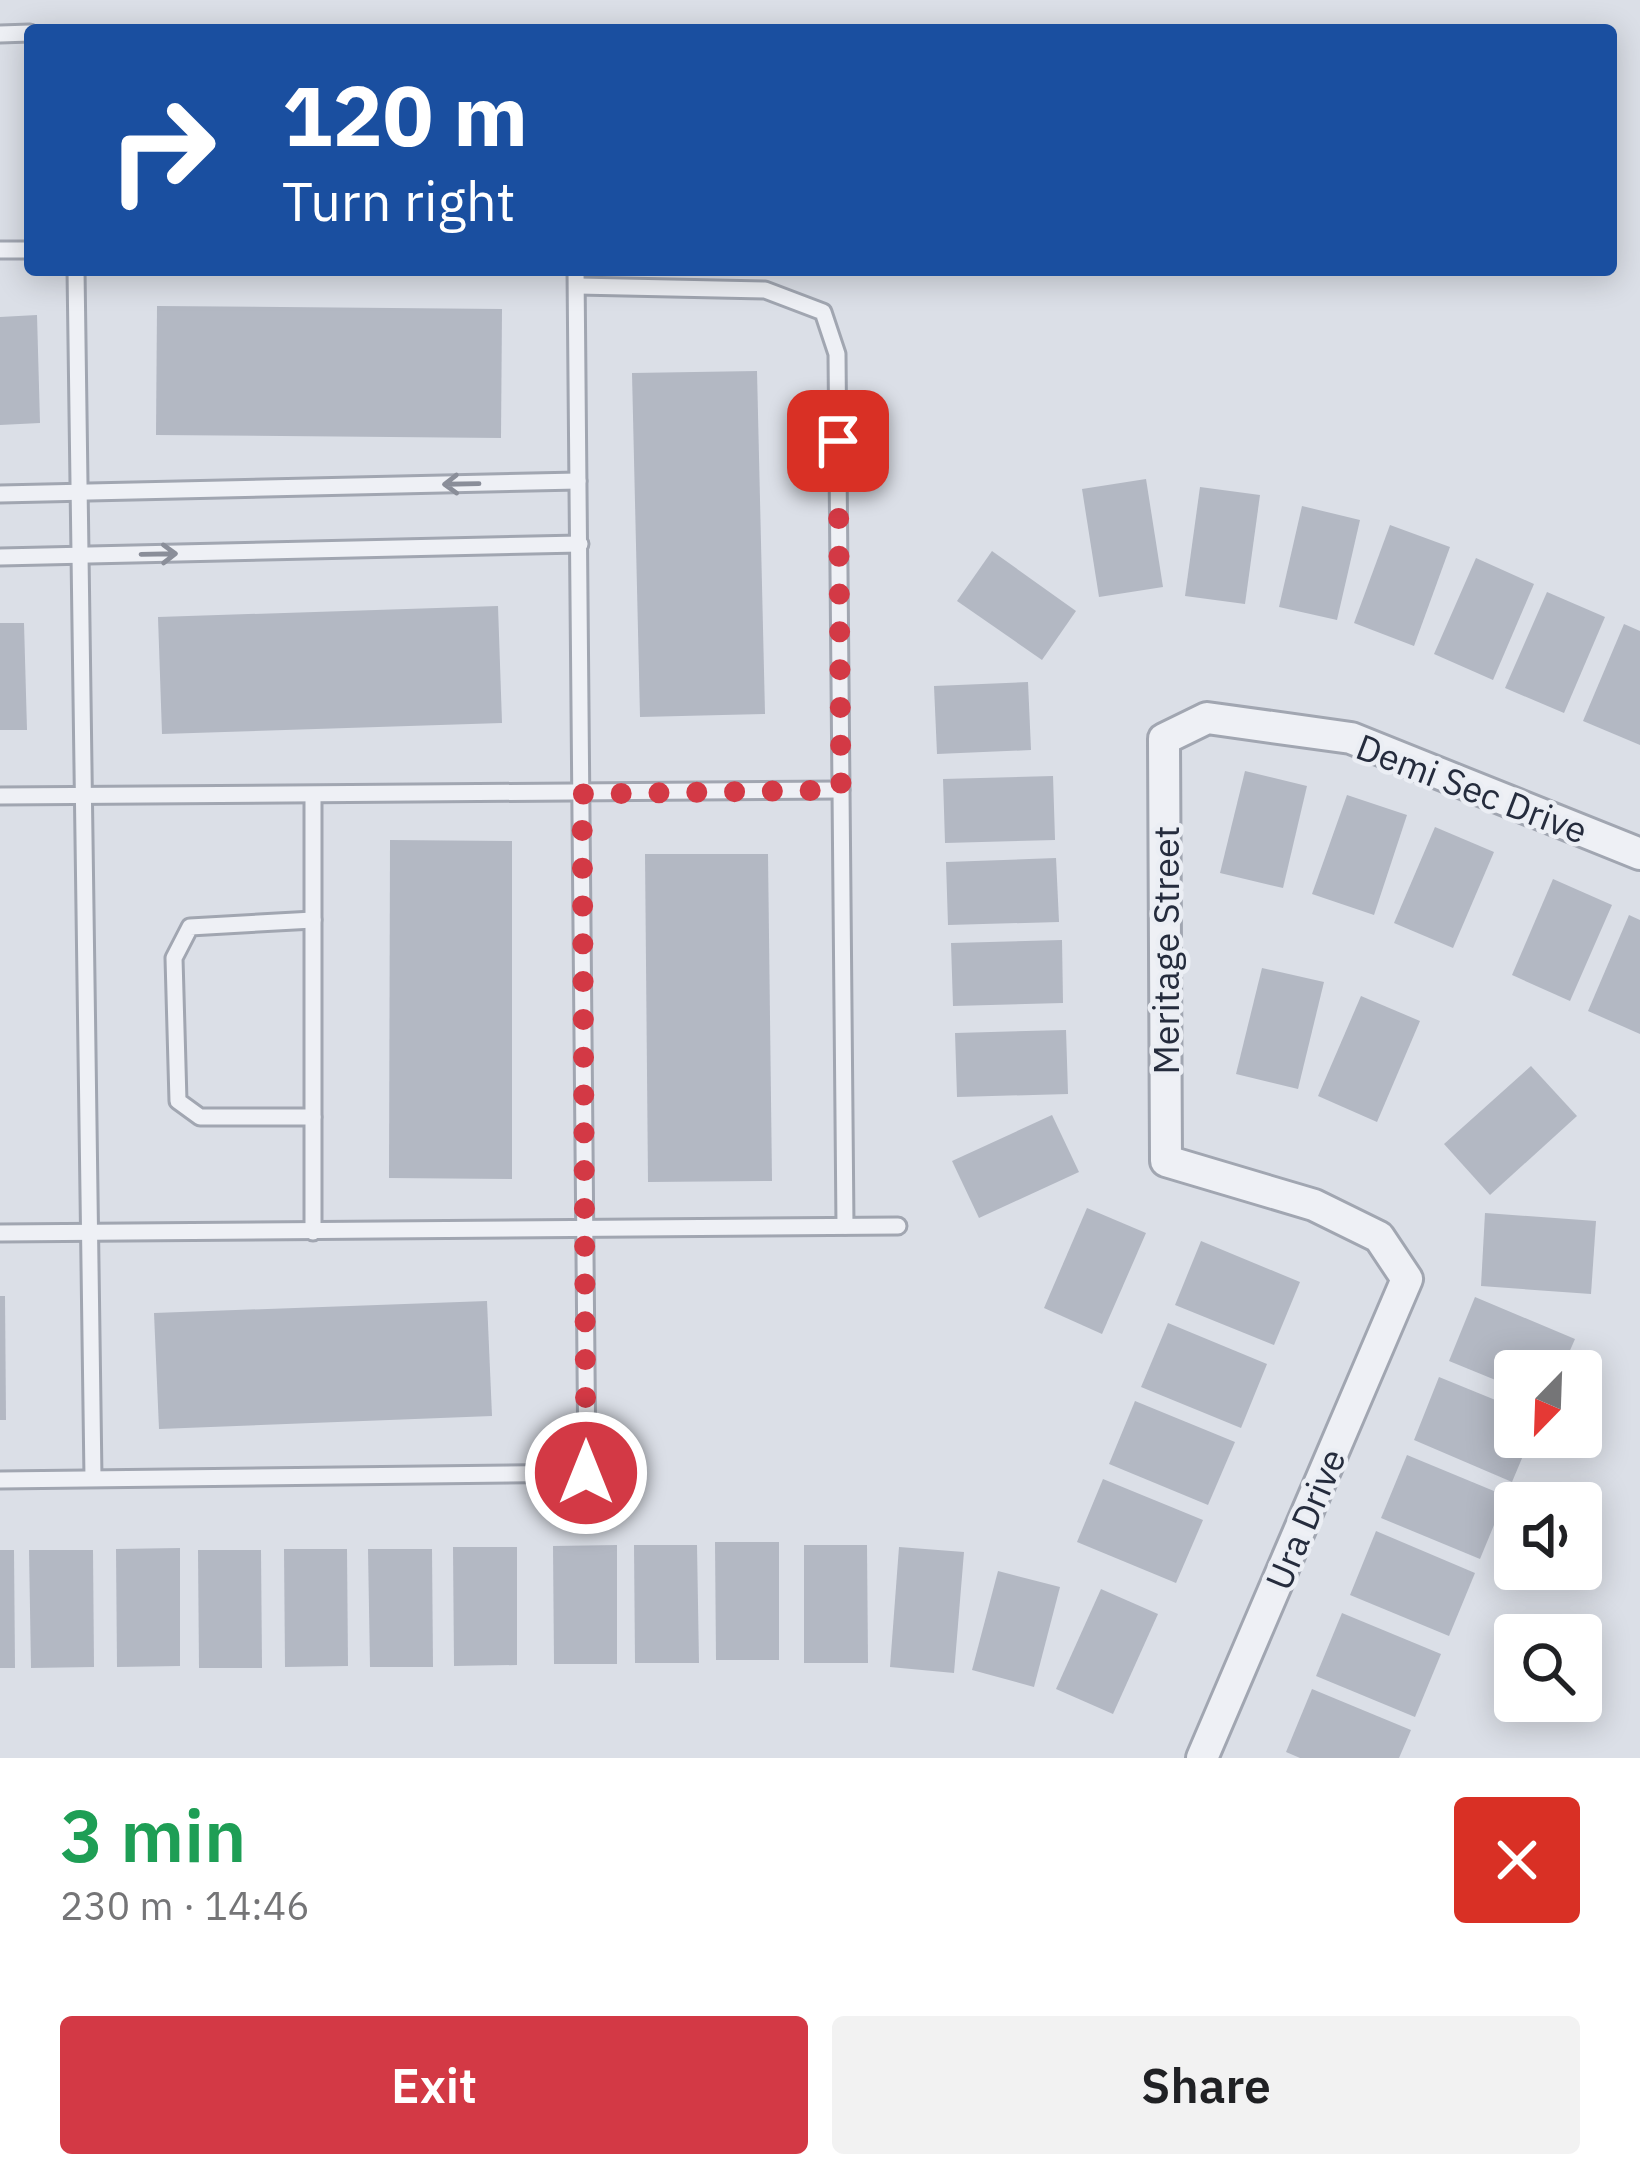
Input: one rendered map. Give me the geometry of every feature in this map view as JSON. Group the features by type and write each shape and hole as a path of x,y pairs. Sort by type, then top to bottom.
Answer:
{"street":[{"name":"Demi Sec Drive","path":"1164,739 1207,718 1351,738 1640,854"},
{"name":"Meritage Street","path":"1164,739 1166,1161 1313,1205 1379,1237 1407,1279"},
{"name":"Ura Drive","path":"1202,1758 1407,1279"}],"lane":[{"path":"76,276 93,1478"},
{"path":"0,1480 586,1473 578,278 765,290 823,312 837,354 845,1226"},
{"path":"0,494 578,481"},
{"path":"0,557 580,544"},
{"path":"0,796 841,790"},
{"path":"313,795 313,1232"},
{"path":"313,920 190,927 174,958 178,1101 200,1117 313,1118"},
{"path":"0,1234 898,1226"}],"building":[{"path":"157,306 502,309 501,438 156,435"},
{"path":"37,315 40,423 0,425 0,317"},
{"path":"757,371 765,714 640,717 632,373"},
{"path":"1146,479 1163,587 1099,597 1082,489"},
{"path":"1200,487 1260,495 1245,604 1185,596"},
{"path":"1302,506 1360,520 1337,620 1279,607"},
{"path":"1390,525 1450,547 1414,646 1354,623"},
{"path":"992,551 1076,611 1042,660 957,601"},
{"path":"1476,558 1534,584 1493,680 1434,654"},
{"path":"1547,592 1605,617 1564,713 1505,688"},
{"path":"498,606 502,723 162,734 158,617"},
{"path":"0,623 24,623 27,730 0,730"},
{"path":"1624,624 1640,631 1640,745 1583,721"},
{"path":"1028,682 1031,750 937,754 934,686"},
{"path":"1245,771 1307,786 1283,888 1220,873"},
{"path":"1053,776 1055,840 945,843 943,779"},
{"path":"1347,795 1407,815 1374,915 1312,894"},
{"path":"1435,827 1494,852 1453,948 1394,923"},
{"path":"390,840 512,841 512,1179 389,1178"},
{"path":"645,854 768,854 772,1181 648,1182"},
{"path":"1056,858 1059,922 948,925 946,862"},
{"path":"1553,879 1612,905 1570,1001 1512,975"},
{"path":"1629,915 1640,920 1640,1034 1588,1011"},
{"path":"1062,940 1063,1003 953,1006 951,943"},
{"path":"1262,968 1324,982 1298,1089 1236,1074"},
{"path":"1361,996 1420,1021 1377,1122 1318,1096"},
{"path":"1066,1030 1068,1094 957,1097 955,1033"},
{"path":"1531,1066 1577,1116 1490,1195 1444,1144"},
{"path":"1052,1115 1079,1172 979,1218 952,1161"},
{"path":"1087,1208 1146,1233 1102,1334 1044,1308"},
{"path":"1485,1213 1596,1221 1591,1294 1481,1286"},
{"path":"1201,1241 1300,1282 1274,1345 1175,1305"},
{"path":"0,1296 5,1296 6,1420 0,1420"},
{"path":"1475,1297 1575,1339 1570,1350 1494,1350 1494,1379 1449,1361"},
{"path":"487,1301 492,1416 159,1429 154,1313"},
{"path":"1168,1323 1267,1364 1241,1428 1141,1387"},
{"path":"1439,1377 1494,1399 1494,1458 1522,1458 1512,1482 1414,1440"},
{"path":"1135,1401 1235,1442 1208,1505 1109,1464"},
{"path":"1407,1455 1494,1491 1494,1525 1480,1559 1381,1518"},
{"path":"1103,1479 1203,1520 1176,1583 1077,1542"},
{"path":"1376,1531 1475,1573 1449,1636 1350,1595"},
{"path":"715,1542 779,1542 779,1660 716,1660"},
{"path":"617,1545 617,1664 554,1664 553,1546"},
{"path":"634,1545 697,1545 699,1663 635,1663"},
{"path":"804,1545 867,1545 868,1663 804,1663"},
{"path":"453,1547 517,1547 517,1665 454,1666"},
{"path":"899,1547 964,1552 954,1673 890,1667"},
{"path":"180,1548 180,1666 117,1667 116,1549"},
{"path":"284,1549 347,1549 348,1666 285,1667"},
{"path":"368,1549 432,1549 433,1667 370,1667"},
{"path":"0,1550 14,1550 15,1668 0,1668"},
{"path":"29,1550 93,1550 94,1667 31,1668"},
{"path":"198,1550 261,1550 262,1668 199,1668"},
{"path":"998,1571 1060,1587 1034,1687 972,1670"},
{"path":"1101,1589 1158,1614 1113,1714 1056,1689"},
{"path":"1342,1613 1441,1654 1415,1717 1316,1676"},
{"path":"1312,1689 1411,1730 1399,1758 1300,1758 1286,1752"}],"route":[{"path":"586,1473 582,794 841,790 838,441"}]}
